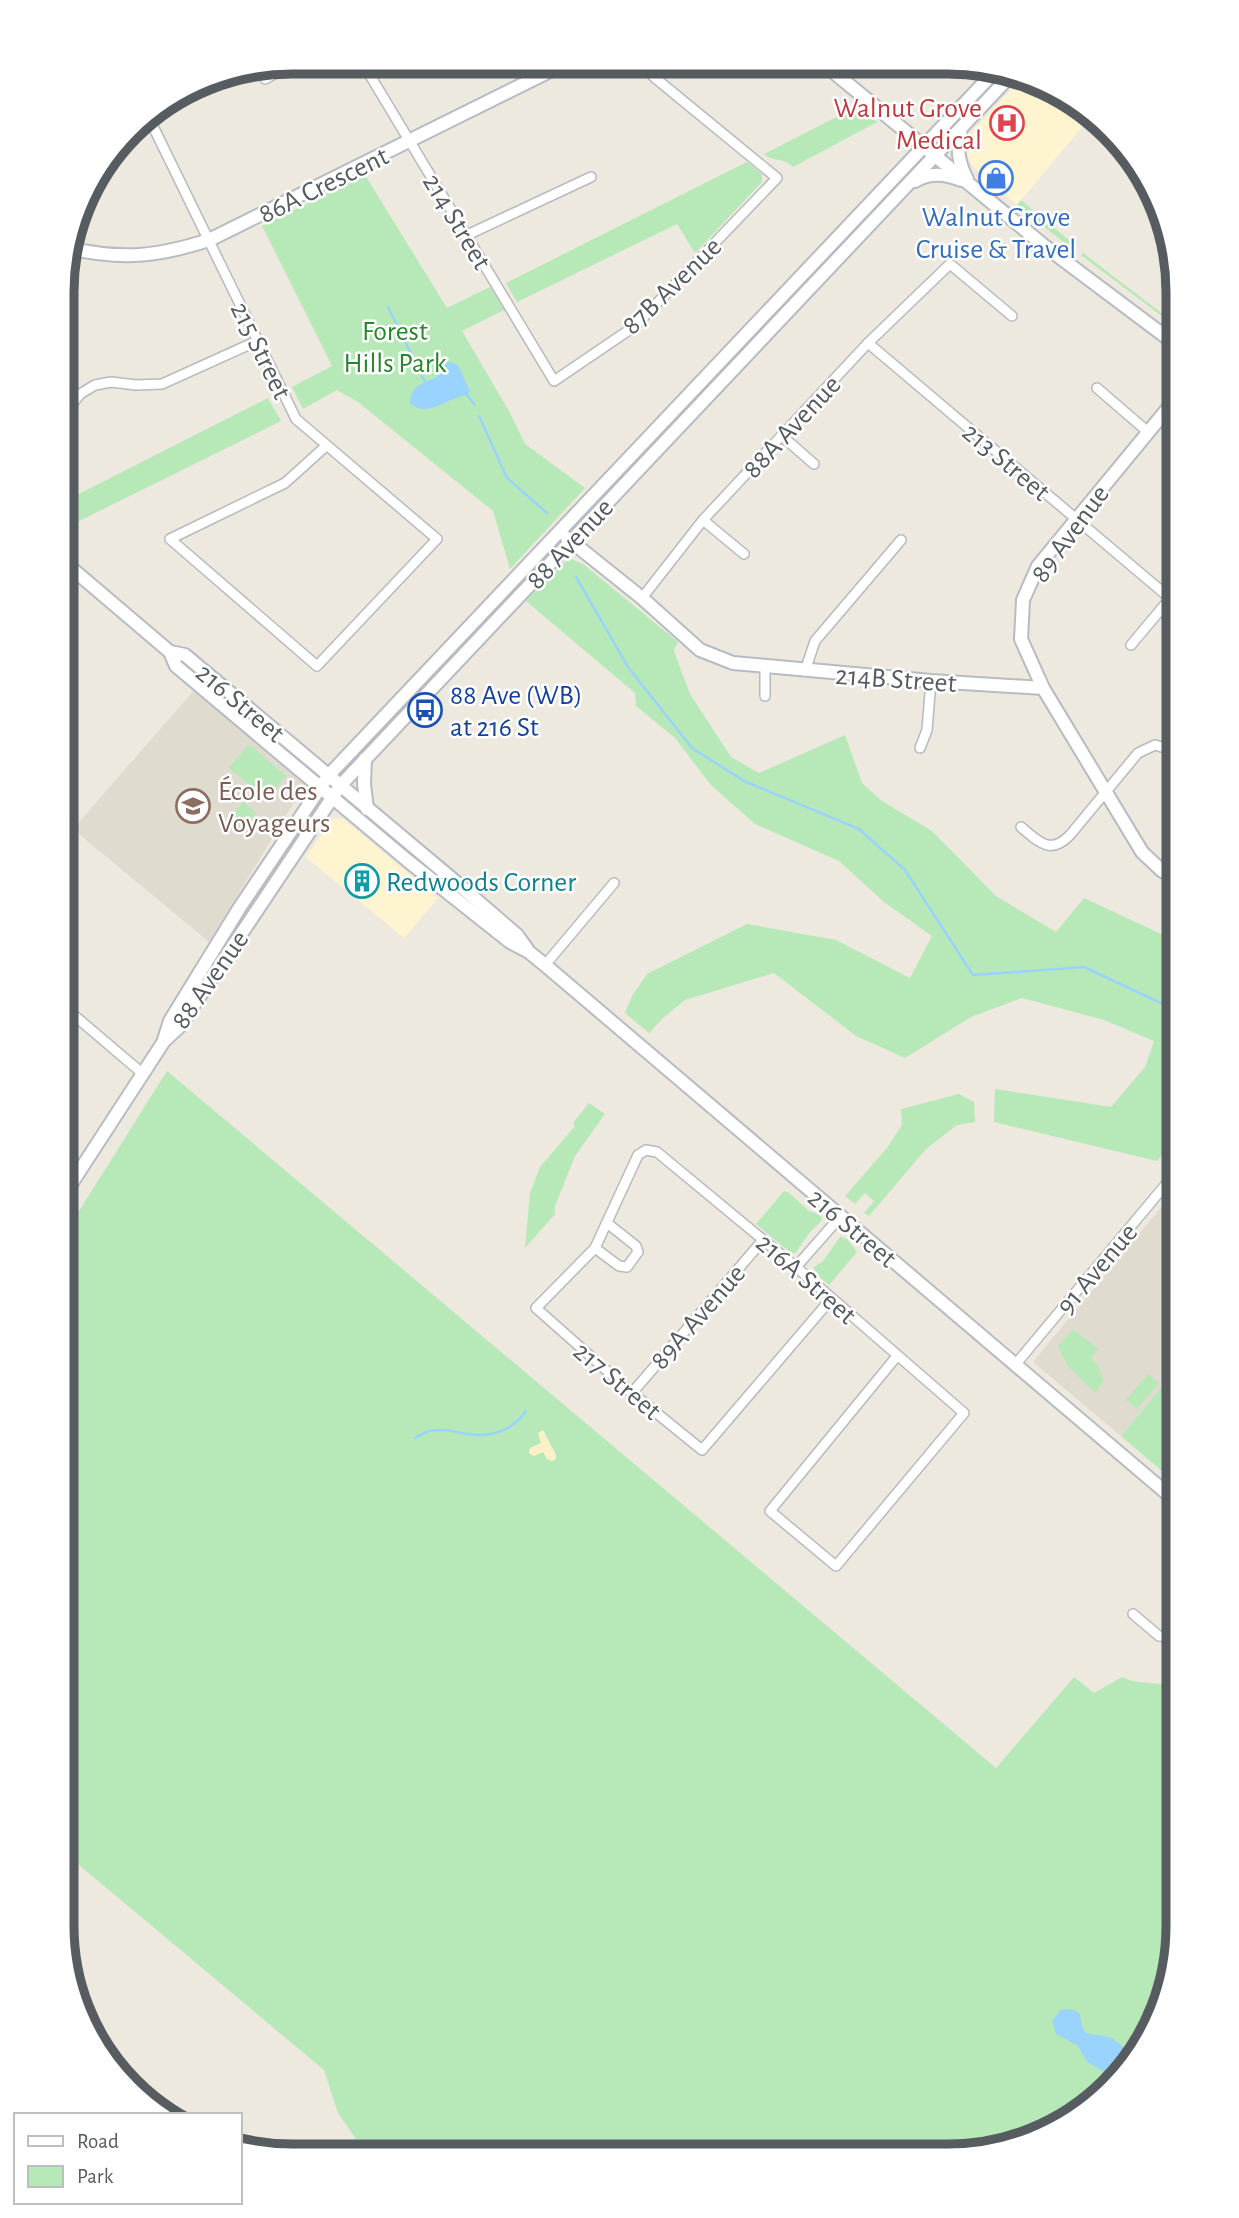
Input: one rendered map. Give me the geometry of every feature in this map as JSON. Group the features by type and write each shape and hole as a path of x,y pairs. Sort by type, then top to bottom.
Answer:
{"main road":[{"name":"86A Crescent","path":"78,250 107,255 147,255 171,252 209,240 544,74"},
{"path":"836,74 1042,244 1166,337"},
{"name":"88 Avenue","path":"74,1179 142,1073 164,1041 179,1027 340,786 906,186 990,78"},
{"name":"88 Avenue","path":"164,1041 170,1021 240,907 328,776 558,531 931,151 962,127 1005,82"},
{"path":"962,127 958,150 960,164 968,182"},
{"path":"906,186 934,174 968,182"},
{"name":"89 Avenue","path":"1043,688 1021,639 1023,600 1038,566 1166,411"},
{"name":"214B Street","path":"558,531 642,598 701,650 733,663 805,671 1043,688"},
{"name":"216 Street","path":"74,570 170,652 176,666 319,788 510,942 545,965 1165,1492"},
{"name":"216 Street","path":"170,652 185,655 517,934 529,952"},
{"path":"1043,688 1142,852 1166,873"},
{"path":"365,759 367,809"}],"street":[{"name":"214 Street","path":"369,74 554,381"},
{"name":"87B Avenue","path":"554,381 635,327 777,178 651,74"},
{"path":"265,79 273,75"},
{"name":"215 Street","path":"152,125 296,419 437,539 317,666 170,539 285,483 326,446"},
{"path":"465,236 591,177"},
{"name":"88A Avenue","path":"642,598 703,520 869,343 950,264 1012,316"},
{"path":"74,402 80,394 95,385 111,382 136,386 162,384 257,341"},
{"name":"213 Street","path":"869,343 1166,595"},
{"path":"1097,388 1148,432"},
{"path":"782,436 814,464"},
{"path":"703,520 744,554"},
{"path":"805,671 815,641 901,540"},
{"path":"1131,645 1166,610"},
{"path":"765,667 765,696"},
{"path":"920,748 927,730 931,681"},
{"path":"1021,827 1040,842 1057,845 1070,835 1138,752 1154,745 1166,749"},
{"path":"545,965 614,883"},
{"path":"74,1015 142,1073"},
{"name":"216A Street","path":"607,1223 638,1155 646,1150 657,1152 796,1267 964,1413 836,1566 770,1511 897,1356"},
{"name":"91 Avenue","path":"1015,1365 1165,1185"},
{"path":"796,1267 840,1217"},
{"path":"607,1223 636,1246 638,1252 627,1267 619,1266 595,1248 607,1223"},
{"name":"89A Avenue","path":"632,1393 762,1240"},
{"name":"217 Street","path":"595,1248 536,1308 632,1393 702,1450 831,1299"},
{"path":"1133,1614 1159,1636 1165,1636"}],"shaded area":[{"path":"1016,85 1044,96 1085,123 1017,205 974,168 966,153 973,130"},
{"name":"École des Voyageurs","path":"196,688 306,783 209,942 74,828"},
{"path":"332,819 343,819 438,898 404,938 306,857"},
{"path":"1165,1202 1165,1382 1121,1436 1033,1362"}],"green space":[{"path":"858,106 877,122 793,167 764,154"},
{"path":"747,162 762,174 762,182 695,253 677,224 517,302 506,283"},
{"name":"Forest Hills Park","path":"365,175 447,308 490,287 504,310 462,331 525,444 585,488 510,569 493,511 358,402 337,390 303,409 292,387 332,366 262,226"},
{"path":"1021,200 1071,242 1078,242 1072,249 1017,205"},
{"path":"1083,253 1166,319 1081,255"},
{"path":"268,398 281,421 74,524 74,496"},
{"path":"571,559 583,564 678,642 674,651 690,694 731,757 759,773 845,735 862,783 882,801 932,831 996,896 1056,932 1084,898 1166,936 1165,1151 1157,1161 994,1122 995,1089 1111,1107 1145,1067 1154,1041 1104,1020 1022,998 971,1017 905,1058 856,1036 774,973 685,1000 649,1033 625,1013 632,996 647,974 747,924 836,940 910,978 932,936 884,902 839,861 755,824 711,785 675,738 636,706 635,693 526,601"},
{"path":"249,744 286,776 266,800 229,768"},
{"path":"243,802 256,813 238,835 225,825"},
{"path":"167,1071 996,1768 1074,1677 1094,1693 1122,1677 1132,1681 1165,1685 1165,1940 1161,1969 1143,2023 1102,2081 1044,2122 1017,2133 976,2143 359,2144 338,2113 324,2070 74,1861 74,1219"},
{"path":"959,1094 974,1102 975,1122 957,1125 926,1149 869,1216 864,1213 874,1201 865,1193 855,1204 845,1196 887,1148 902,1125 901,1109"},
{"path":"589,1103 605,1114 575,1156 555,1206 555,1214 525,1248 530,1193 540,1167 575,1126 573,1123"},
{"path":"784,1191 822,1219 795,1253 791,1253 756,1224"},
{"path":"840,1237 847,1239 857,1252 829,1285 815,1273 814,1267 823,1261"},
{"path":"1073,1329 1098,1349 1091,1358 1098,1365 1104,1381 1095,1393 1067,1365 1058,1346"},
{"path":"1148,1374 1159,1383 1137,1409 1126,1400"},
{"path":"1165,1382 1165,1474 1121,1436"}],"sand":[{"path":"543,1430 556,1455 556,1459 552,1461 547,1459 543,1452 534,1456 529,1453 530,1448 541,1443 538,1433"}],"water":[{"path":"450,362 458,365 470,391 467,395 423,409 410,403 415,389 437,377 441,366"},
{"path":"1060,2010 1074,2010 1080,2014 1082,2027 1086,2032 1110,2038 1126,2050 1108,2074 1087,2062 1078,2046 1056,2034 1052,2021"}],"waterway":[{"path":"388,307 425,382"},
{"path":"467,395 475,405"},
{"path":"479,416 507,478 547,513"},
{"path":"576,577 628,667 692,748 744,781 859,829 905,870 973,975 1084,967 1166,1005"},
{"path":"415,1438 435,1430 485,1435 508,1428 526,1411"}],"place":[{"name":"Walnut Grove Medical","path":"1007,123"},
{"name":"Walnut Grove Cruise & Travel","path":"996,178"},
{"name":"88 Ave (WB) at 216 St","path":"425,710"},
{"name":"École des Voyageurs","path":"193,806"},
{"name":"Redwoods Corner","path":"362,881"}]}
